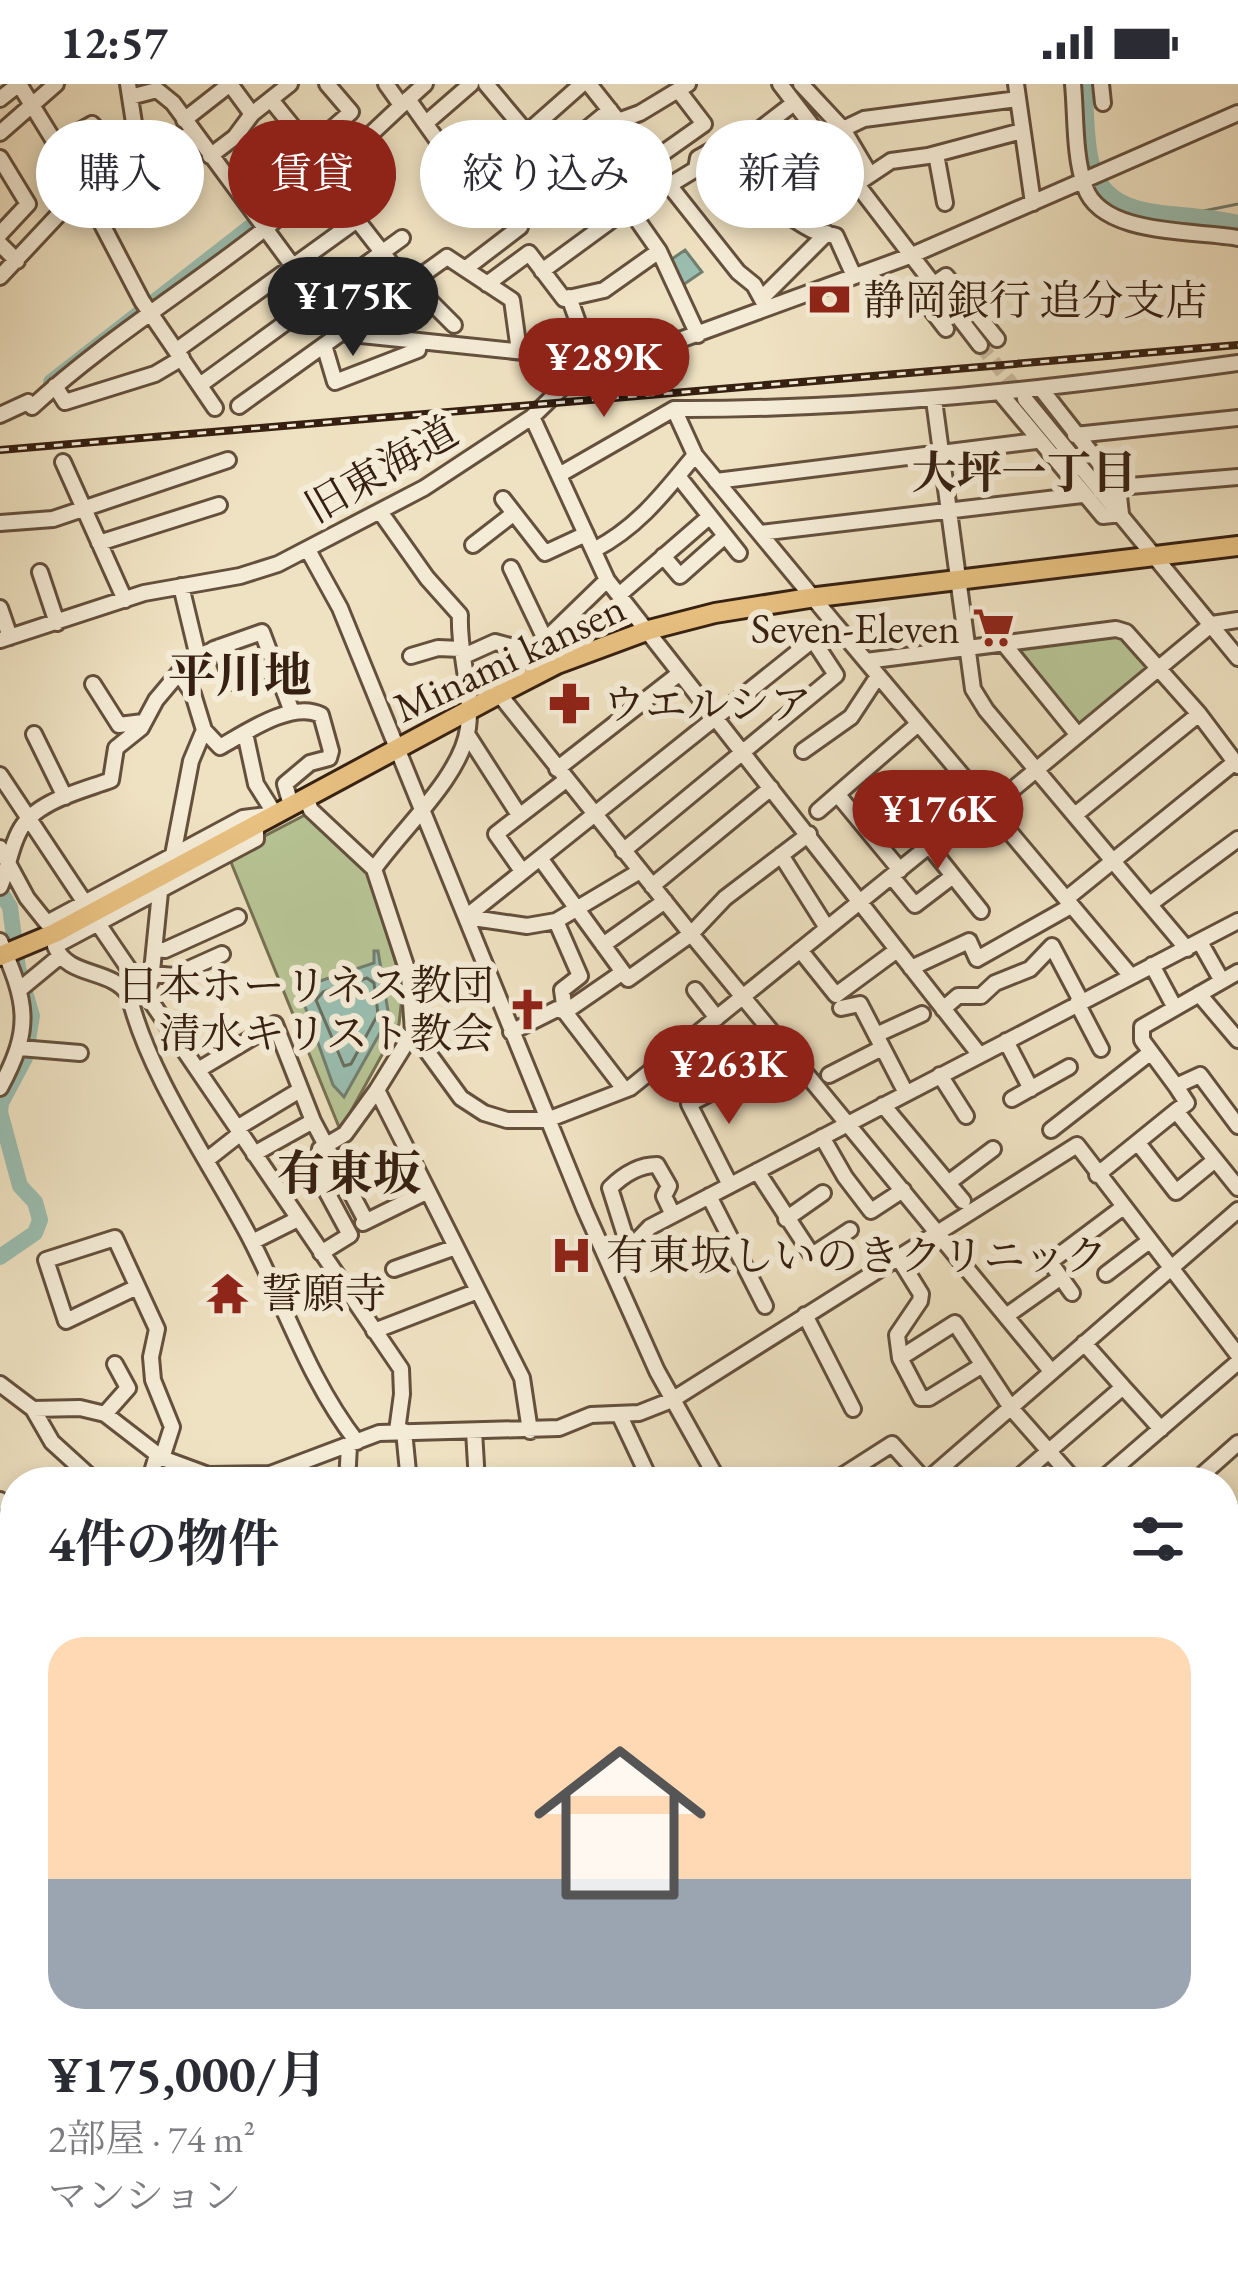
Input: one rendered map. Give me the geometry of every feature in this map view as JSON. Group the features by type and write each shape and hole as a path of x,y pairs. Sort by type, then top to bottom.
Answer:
{"main road":[{"name":"Minami kansen","path":"2,950 55,933 520,682 649,630 715,613 809,598 1238,546"}],"street":[{"path":"0,99 19,84 39,120"},
{"path":"0,134 56,84"},
{"path":"194,120 230,84 252,114"},
{"path":"211,157 252,114 290,84"},
{"path":"327,84 351,112 342,120"},
{"path":"386,84 423,120"},
{"path":"386,120 425,84"},
{"path":"429,120 471,84"},
{"path":"486,84 520,120"},
{"path":"780,84 807,120"},
{"path":"1072,84 1082,182 1098,208 1114,218 1238,238"},
{"path":"1101,84 1102,104"},
{"path":"545,120 592,86 617,120"},
{"path":"134,120 129,90 161,87 184,120"},
{"path":"608,120 640,113 683,87 704,124 672,147"},
{"path":"672,184 696,169 698,158 746,131 759,130 795,104 806,89 835,120"},
{"path":"862,120 1017,92 1033,203"},
{"path":"272,101 287,120"},
{"name":"旧東海道","path":"5,639 125,600 259,571 381,513 532,417 570,380 594,366 698,334 765,302 910,256 1238,113"},
{"path":"864,176 891,161 1022,130"},
{"path":"204,148 341,333 519,351 594,366"},
{"path":"936,154 945,202"},
{"path":"0,158 28,204 0,234"},
{"path":"864,164 869,172"},
{"path":"672,191 765,302 827,233"},
{"path":"864,198 980,345"},
{"path":"542,271 624,211 632,211 658,251 698,334"},
{"path":"0,277 46,228"},
{"path":"104,228 146,306 215,408"},
{"path":"55,386 65,401 155,374 345,228"},
{"path":"362,228 409,283 454,325"},
{"path":"465,268 519,228"},
{"path":"807,228 836,236 854,276"},
{"path":"0,415 28,402 32,407 146,306 265,229"},
{"path":"200,385 402,238"},
{"path":"0,244 16,260"},
{"path":"488,284 529,254 564,299 604,290 658,251"},
{"path":"239,406 447,257 512,300 519,351"},
{"path":"946,328 916,290 946,276 997,339"},
{"path":"569,298 594,366"},
{"path":"324,345 335,382 418,350 419,342"},
{"path":"559,475 674,409 799,410 934,400 1238,363"},
{"path":"1042,390 1118,488 1121,514"},
{"path":"1001,394 1082,495 1103,516 1121,514"},
{"path":"934,400 965,649 978,699 1150,904 1222,981"},
{"path":"1025,400 1238,658"},
{"path":"674,409 695,455 809,598 1130,975"},
{"path":"532,417 607,580 979,1054"},
{"path":"1075,435 1238,418"},
{"path":"716,481 1036,441"},
{"path":"593,550 622,535 648,513 695,455"},
{"path":"0,524 53,519 228,460"},
{"path":"63,462 125,600"},
{"path":"678,476 739,553"},
{"path":"1118,488 1238,477"},
{"path":"760,533 1082,495"},
{"path":"502,499 545,553 586,534"},
{"path":"99,543 219,505"},
{"path":"374,869 443,782 467,734 469,709 460,615 381,513"},
{"path":"473,545 513,514"},
{"path":"619,595 710,517"},
{"path":"663,556 680,576 725,536"},
{"path":"308,550 340,608 547,1120 673,1400 711,1467"},
{"path":"512,568 557,664"},
{"path":"40,572 56,623"},
{"path":"520,682 513,669 516,659 543,641 607,580"},
{"path":"182,586 198,657"},
{"path":"0,608 5,639"},
{"path":"245,733 256,784 290,806 311,810 374,869 409,975 412,1032 445,1080 484,1113 507,1120 547,1120 624,1089 896,873 1036,769 1212,624 1238,620"},
{"path":"466,917 834,623"},
{"path":"866,661 1115,629 1136,638 1236,764 1113,860 1068,903 977,959 969,940 911,968"},
{"path":"0,887 4,855 20,827 65,797 110,780 116,748 198,657 262,632 292,712"},
{"path":"623,850 836,675 813,640"},
{"path":"411,656 438,648 462,652 495,642 510,646 516,659"},
{"path":"1004,644 1077,734"},
{"path":"219,647 232,682 275,667"},
{"path":"522,871 496,834 680,673"},
{"path":"179,674 193,694 204,730 220,747 292,712 312,710 321,715 329,758 310,763 285,784 290,806"},
{"path":"803,751 850,717 878,676"},
{"path":"93,684 119,725 143,722"},
{"path":"499,694 1052,1371"},
{"path":"1075,815 1199,714"},
{"path":"818,812 919,724"},
{"path":"173,855 191,761 204,730"},
{"path":"34,734 65,797"},
{"path":"467,734 519,815"},
{"path":"0,775 85,903"},
{"path":"652,886 771,788"},
{"path":"838,795 915,905 953,876"},
{"path":"4,855 47,923 243,818 290,806"},
{"path":"256,824 256,839 55,946 59,957 135,992 151,1058 252,1242 320,1388 353,1444 349,1467"},
{"path":"540,858 628,979 691,934 725,898 809,834"},
{"path":"1150,904 1238,839"},
{"path":"930,847 981,911"},
{"path":"781,855 827,928"},
{"path":"466,917 526,926 556,921 640,871"},
{"path":"135,992 152,981 160,892"},
{"path":"603,945 664,901"},
{"path":"157,949 165,950 238,917"},
{"path":"556,921 580,976 562,990 566,1012 624,1089"},
{"path":"613,1266 650,1227 1238,921"},
{"path":"99,925 135,992 199,1070 401,1369 400,1431 406,1467"},
{"path":"944,1009 958,997 981,996 995,983 1030,969 1052,946 1101,1049"},
{"path":"0,1088 25,1028 20,990 2,950"},
{"path":"800,950 836,995 896,950"},
{"path":"153,974 172,976 222,954"},
{"path":"20,990 59,957"},
{"path":"1152,965 1175,1008"},
{"path":"566,1012 622,972"},
{"path":"1097,1175 1187,1103 1142,1040 1142,1027 1238,972"},
{"path":"695,990 717,1018"},
{"path":"1199,994 1238,1040"},
{"path":"841,1008 860,1004 906,1093"},
{"path":"512,1032 557,1009 566,1012"},
{"path":"829,1075 922,1014"},
{"path":"199,1070 275,1024 314,1121 366,1221"},
{"path":"321,1252 350,1234 323,1185 320,1149 345,1135 412,1032"},
{"path":"1006,1041 1030,1089"},
{"path":"20,1048 80,1053"},
{"path":"1051,1130 1151,1052"},
{"path":"1012,1099 1070,1066"},
{"path":"940,1075 966,1116"},
{"path":"1176,1086 1200,1075 1238,1126"},
{"path":"730,1185 689,1103 745,1076"},
{"path":"208,1159 239,1130 300,1090"},
{"path":"376,1090 522,1378 530,1431"},
{"path":"884,1105 963,1201"},
{"path":"1176,1112 1238,1188"},
{"path":"254,1154 314,1121"},
{"path":"822,1137 871,1211 903,1190"},
{"path":"1138,1143 1176,1192 1215,1160"},
{"path":"289,1467 400,1431 559,1428 590,1415 639,1413 673,1400 1077,1145 1238,1359 1117,1467"},
{"path":"948,1183 993,1149"},
{"path":"628,1248 610,1188 619,1180 646,1165 657,1165 669,1186 664,1196 673,1215"},
{"path":"757,1171 812,1256 850,1230"},
{"path":"347,1230 428,1191"},
{"path":"786,1219 823,1193"},
{"path":"709,1196 765,1306"},
{"path":"1072,1293 1050,1262 1122,1208"},
{"path":"943,1467 1238,1210"},
{"path":"252,1242 298,1219"},
{"path":"137,1287 66,1321 46,1260 115,1238 157,1329 153,1380 172,1427 155,1467"},
{"path":"1106,1274 1148,1242"},
{"path":"394,1269 456,1247"},
{"path":"898,1257 921,1294 897,1335 900,1358 921,1398 981,1366"},
{"path":"1006,1316 1061,1277"},
{"path":"374,1331 478,1291"},
{"path":"805,1316 853,1409"},
{"path":"900,1358 955,1323 1011,1408 1063,1467"},
{"path":"1084,1342 1161,1429"},
{"path":"105,1414 128,1388 116,1364"},
{"path":"0,1384 33,1409 52,1442 79,1467"},
{"path":"1030,1467 1124,1387"},
{"path":"33,1409 80,1408 105,1414 159,1456 187,1467"},
{"path":"620,1414 644,1467"},
{"path":"474,1431 476,1467"},
{"path":"1211,1467 1238,1443"},
{"path":"856,1467 892,1444 913,1467"}],"green space":[{"path":"1122,635 1153,666 1078,725 1019,649"},
{"path":"305,815 368,867 403,988 399,1024 339,1127 228,855"}],"water":[{"path":"685,250 702,272 680,287 669,261"},
{"path":"374,951 378,951 389,1017 344,1097 333,1085 302,998 314,983 374,963"}],"waterway":[{"path":"1084,84 1094,171 1115,199 1134,208 1238,223"},
{"path":"1184,215 1238,204"},
{"path":"51,382 249,228"},
{"path":"0,891 10,907 18,968 32,1016 25,1058 0,1112 20,1186 35,1202 40,1220 35,1233 0,1257"}],"tunnel":[{"path":"980,345 1022,396"}],"railway":[{"path":"0,450 1238,345"}],"place":[{"name":"静岡銀行 追分支店","path":"829,300"},
{"name":"Seven-Eleven","path":"994,628"},
{"name":"ウエルシア","path":"569,704"},
{"name":"日本ホーリネス教団 清水キリスト教会","path":"528,1009"},
{"name":"有東坂しいのきクリニック","path":"572,1255"},
{"name":"誓願寺","path":"227,1293"}],"district":[{"name":"大坪一丁目","path":"1024,472"},
{"name":"平川地","path":"240,675"},
{"name":"有東坂","path":"349,1173"}]}
